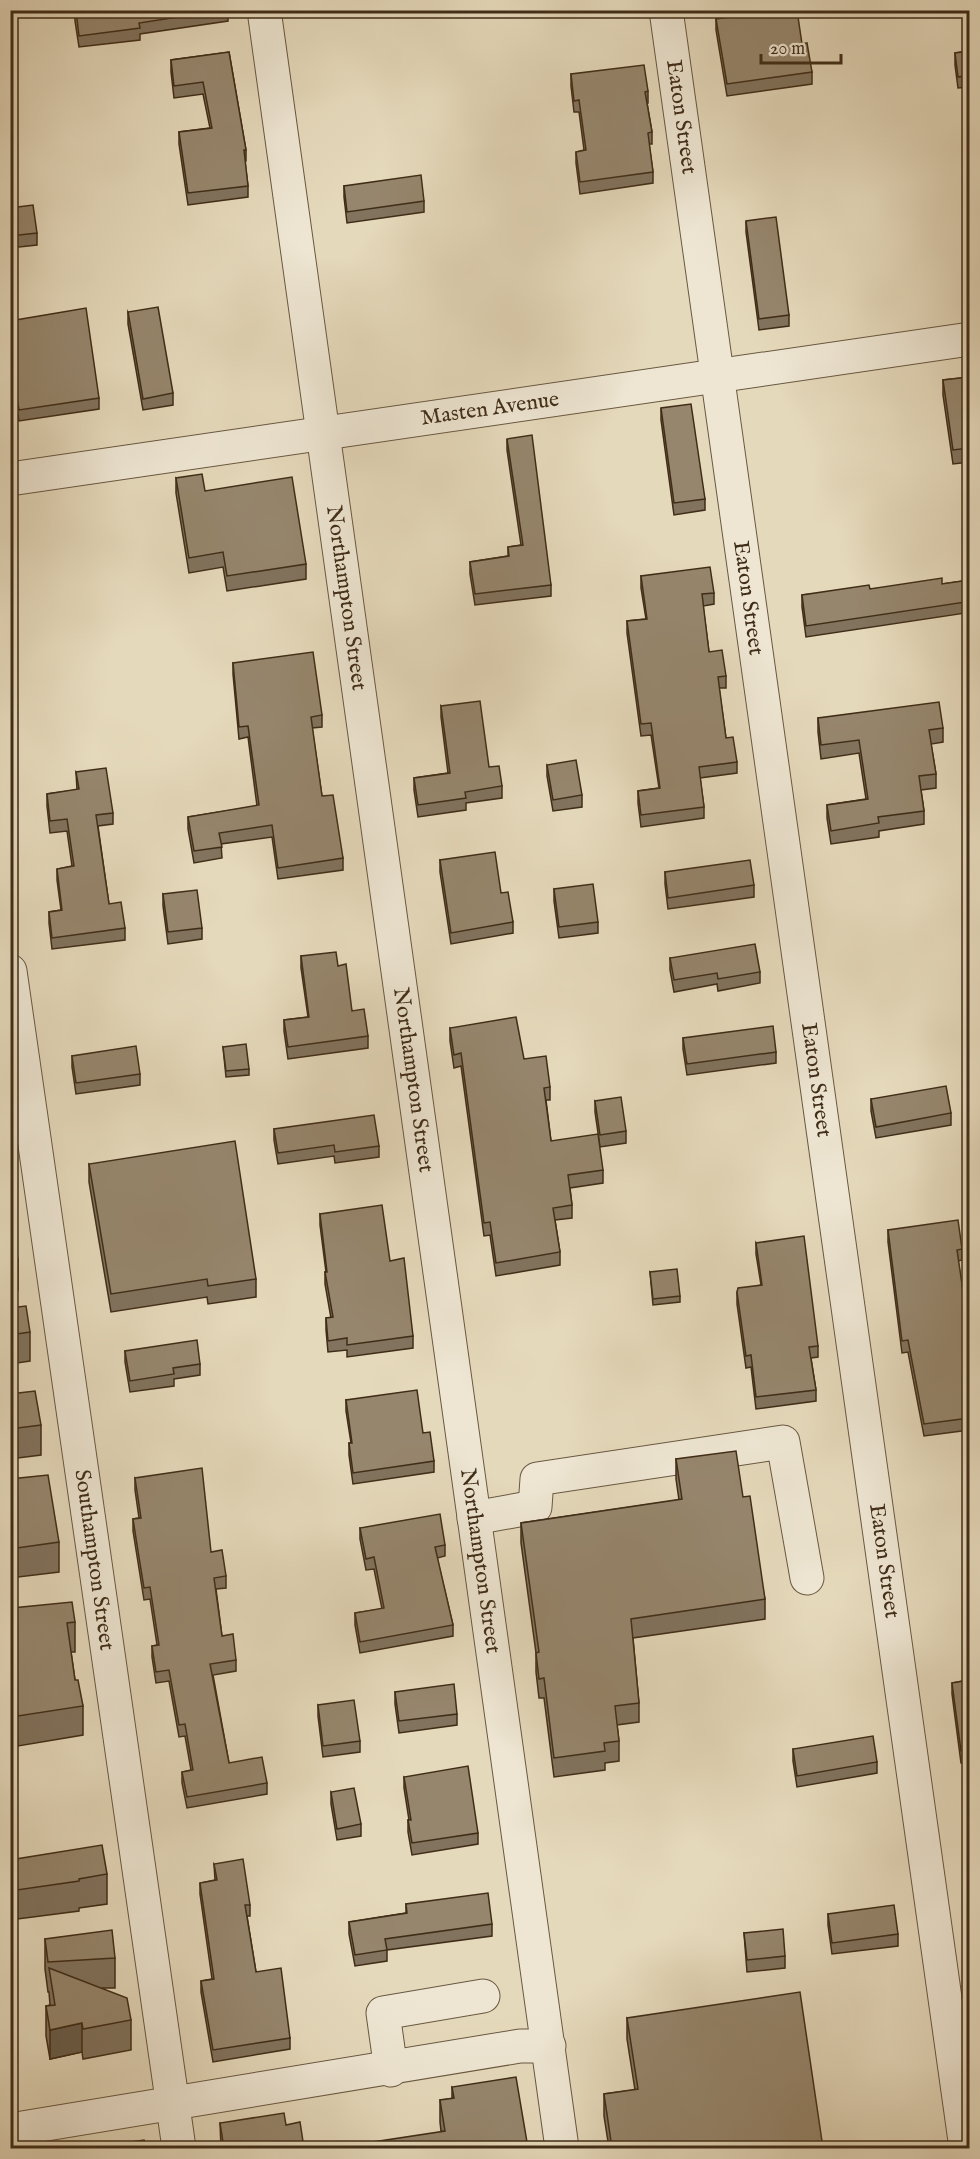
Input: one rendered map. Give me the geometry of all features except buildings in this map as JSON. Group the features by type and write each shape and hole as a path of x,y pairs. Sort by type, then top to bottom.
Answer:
{"street":[{"name":"Northampton Street","path":"264,10 562,2148"},
{"name":"Eaton Street","path":"666,10 717,376 962,2059 966,2148"},
{"name":"Masten Avenue","path":"10,479 969,339"},
{"name":"Southampton Street","path":"10,971 179,2148"},
{"path":"474,1518 535,1507 537,1479 783,1442 807,1578"},
{"path":"391,2070 383,2013 483,1996"},
{"path":"10,2130 391,2070 520,2046 549,2046"}]}
